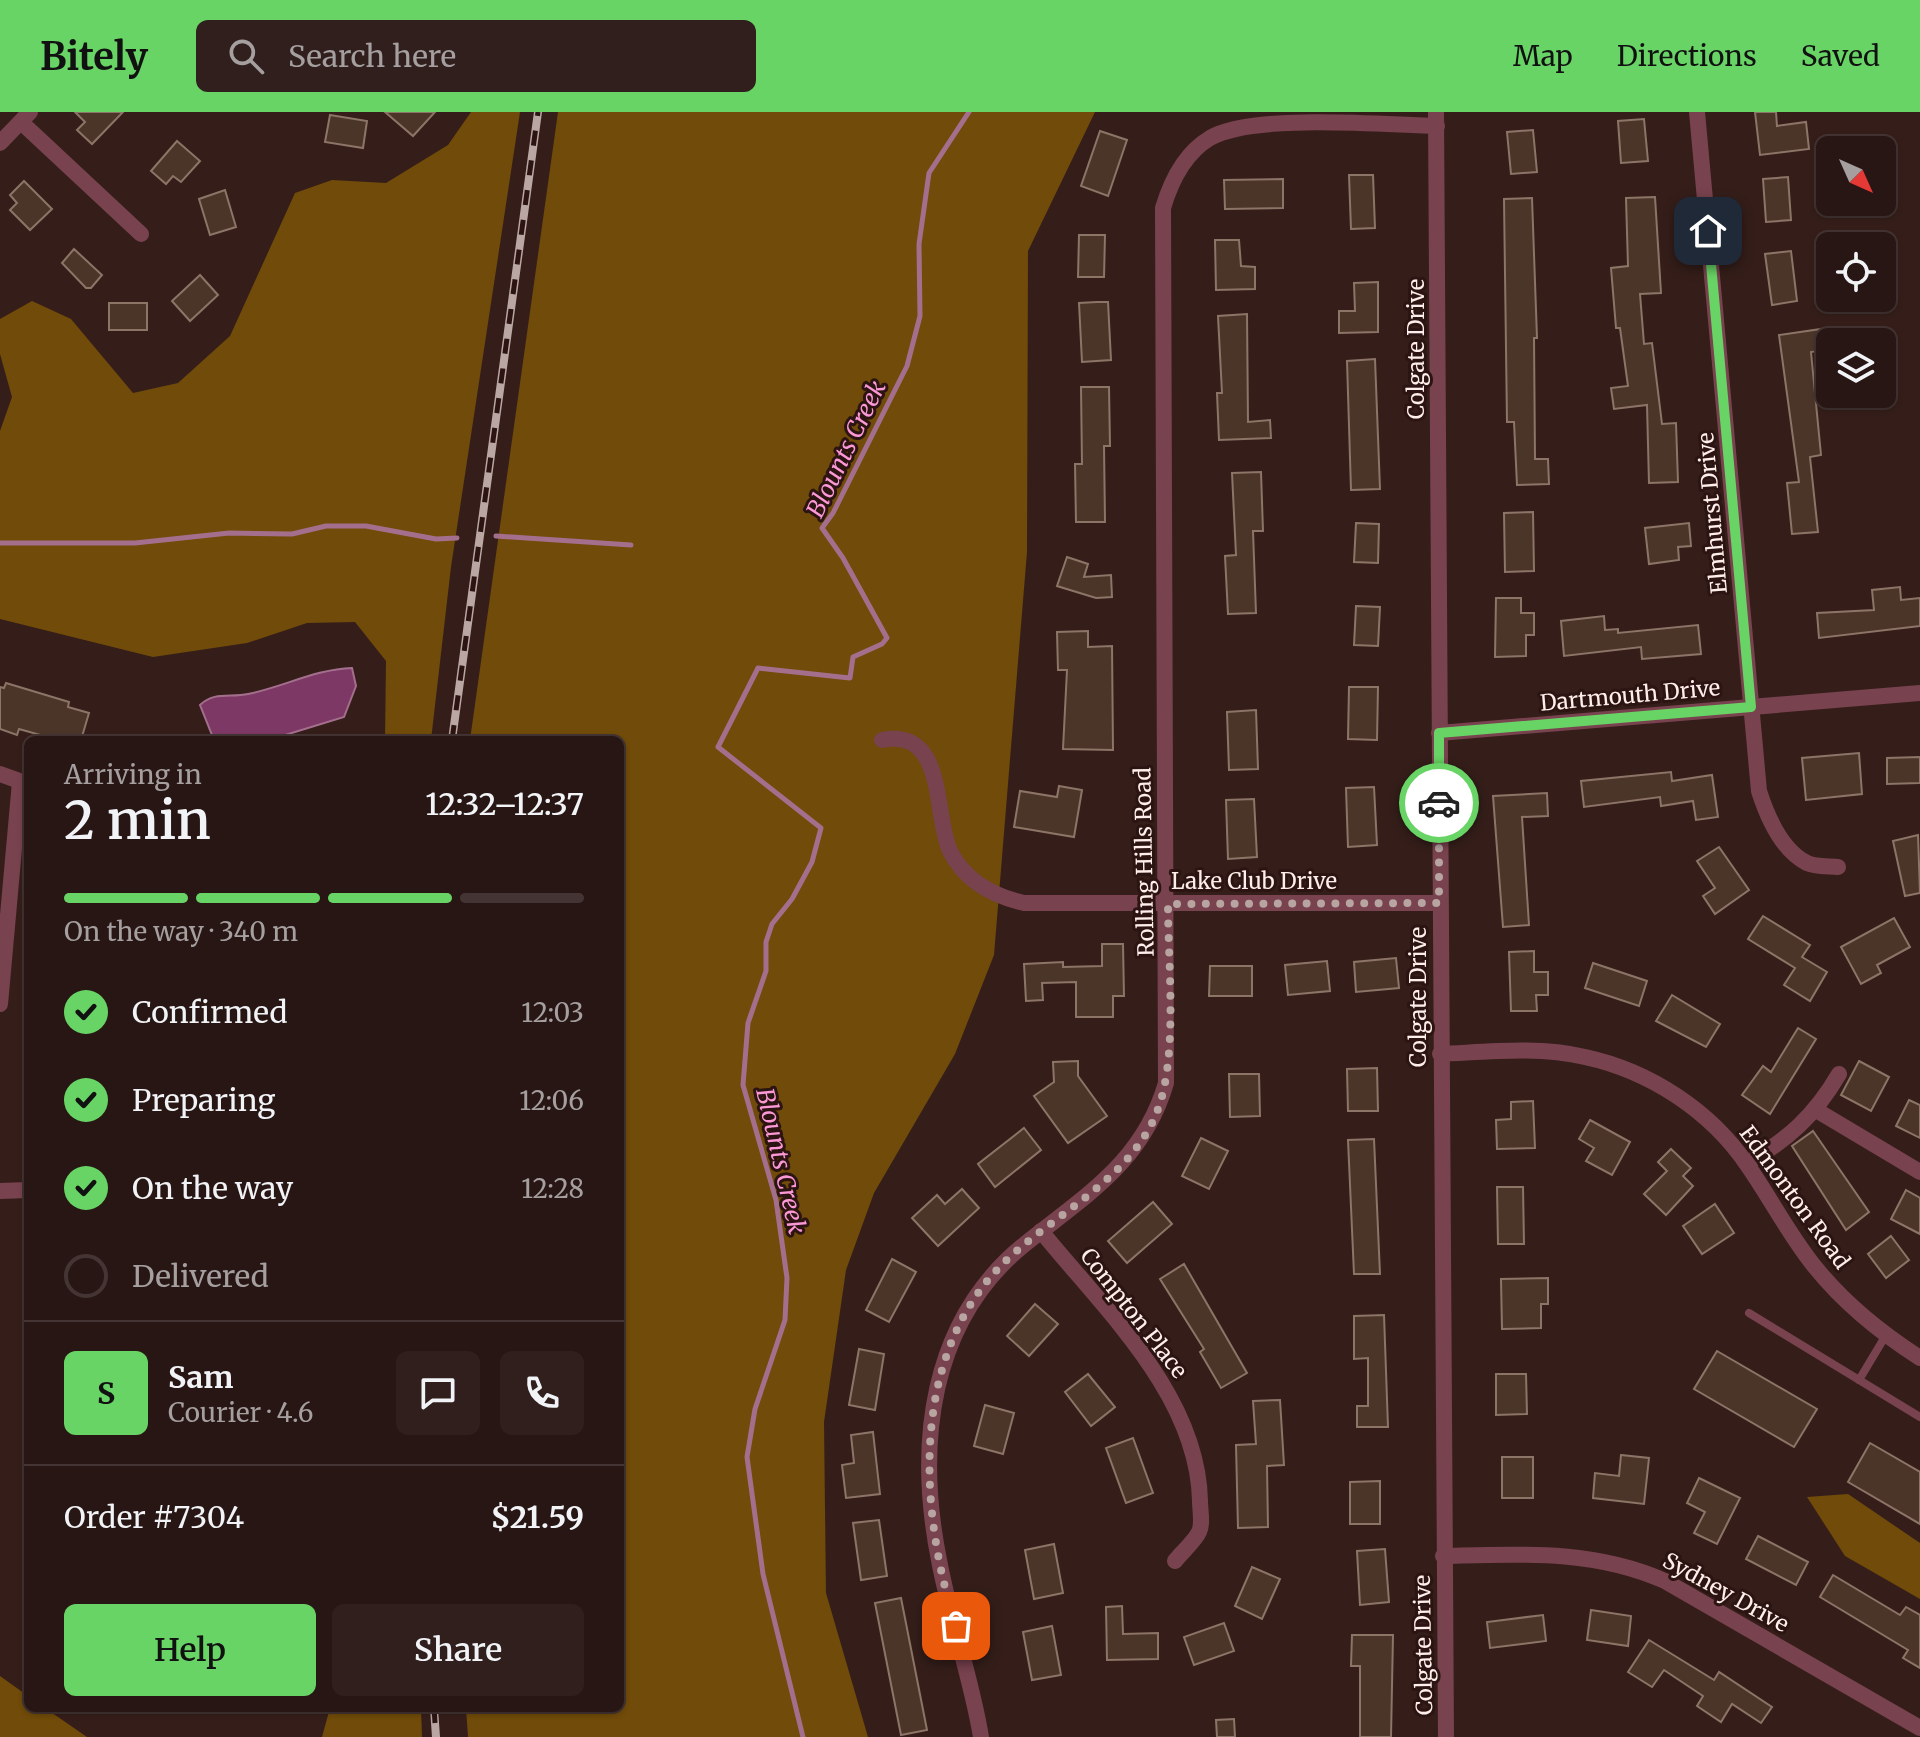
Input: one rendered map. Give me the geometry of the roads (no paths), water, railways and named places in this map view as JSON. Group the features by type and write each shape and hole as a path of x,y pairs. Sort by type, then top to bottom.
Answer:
{"street":[{"name":"Elmhurst Drive","path":"1697,112 1759,791 1776,830 1808,864 1838,867"},
{"path":"0,143 25,117 141,234"},
{"name":"Colgate Drive","path":"1436,119 1446,1737"},
{"name":"Rolling Hills Road","path":"981,1737 974,1693 938,1558 932,1516 930,1473 936,1391 952,1334 967,1307 1016,1251 1117,1171 1146,1134 1158,1110 1168,1060 1161,227 1169,189 1195,150 1228,131 1279,124 1436,119"},
{"name":"Dartmouth Drive","path":"1439,733 1920,693"},
{"name":"Lake Club Drive","path":"882,740 908,742 929,759 950,851 971,879 987,891 1024,903 1439,903"},
{"path":"0,774 24,783 0,1004"},
{"name":"Edmonton Road","path":"1440,1054 1564,1053 1632,1071 1695,1109 1747,1163 1776,1213 1817,1270 1886,1335 1920,1358"},
{"path":"1747,1163 1795,1132 1816,1110 1839,1074"},
{"path":"1816,1110 1920,1172"},
{"path":"0,1191 24,1190"},
{"name":"Compton Place","path":"1041,1231 1156,1373 1185,1425 1197,1474 1200,1520 1199,1532 1175,1561"},
{"name":"Sydney Drive","path":"1443,1556 1548,1554 1587,1557 1637,1568 1665,1581 1920,1728"}],"lane":[{"path":"1749,1313 1920,1417"},
{"path":"1859,1380 1886,1335"}],"waterway":[{"name":"Blounts Creek","path":"803,1737 763,1574 747,1457 755,1409 785,1320 787,1278 776,1200 743,1085 748,1023 766,971 766,942 772,924 792,899 812,862 821,828 718,747 758,668 850,678 853,657 882,644 887,638 843,558 822,528 833,513 907,366 920,316 919,244 929,173 969,112"},
{"path":"0,543 135,543 229,533 292,534 326,526 366,526 436,539 457,538"},
{"path":"496,536 631,545"}],"railway":[{"path":"453,736 538,112"},
{"path":"434,1712 436,1737"}]}
